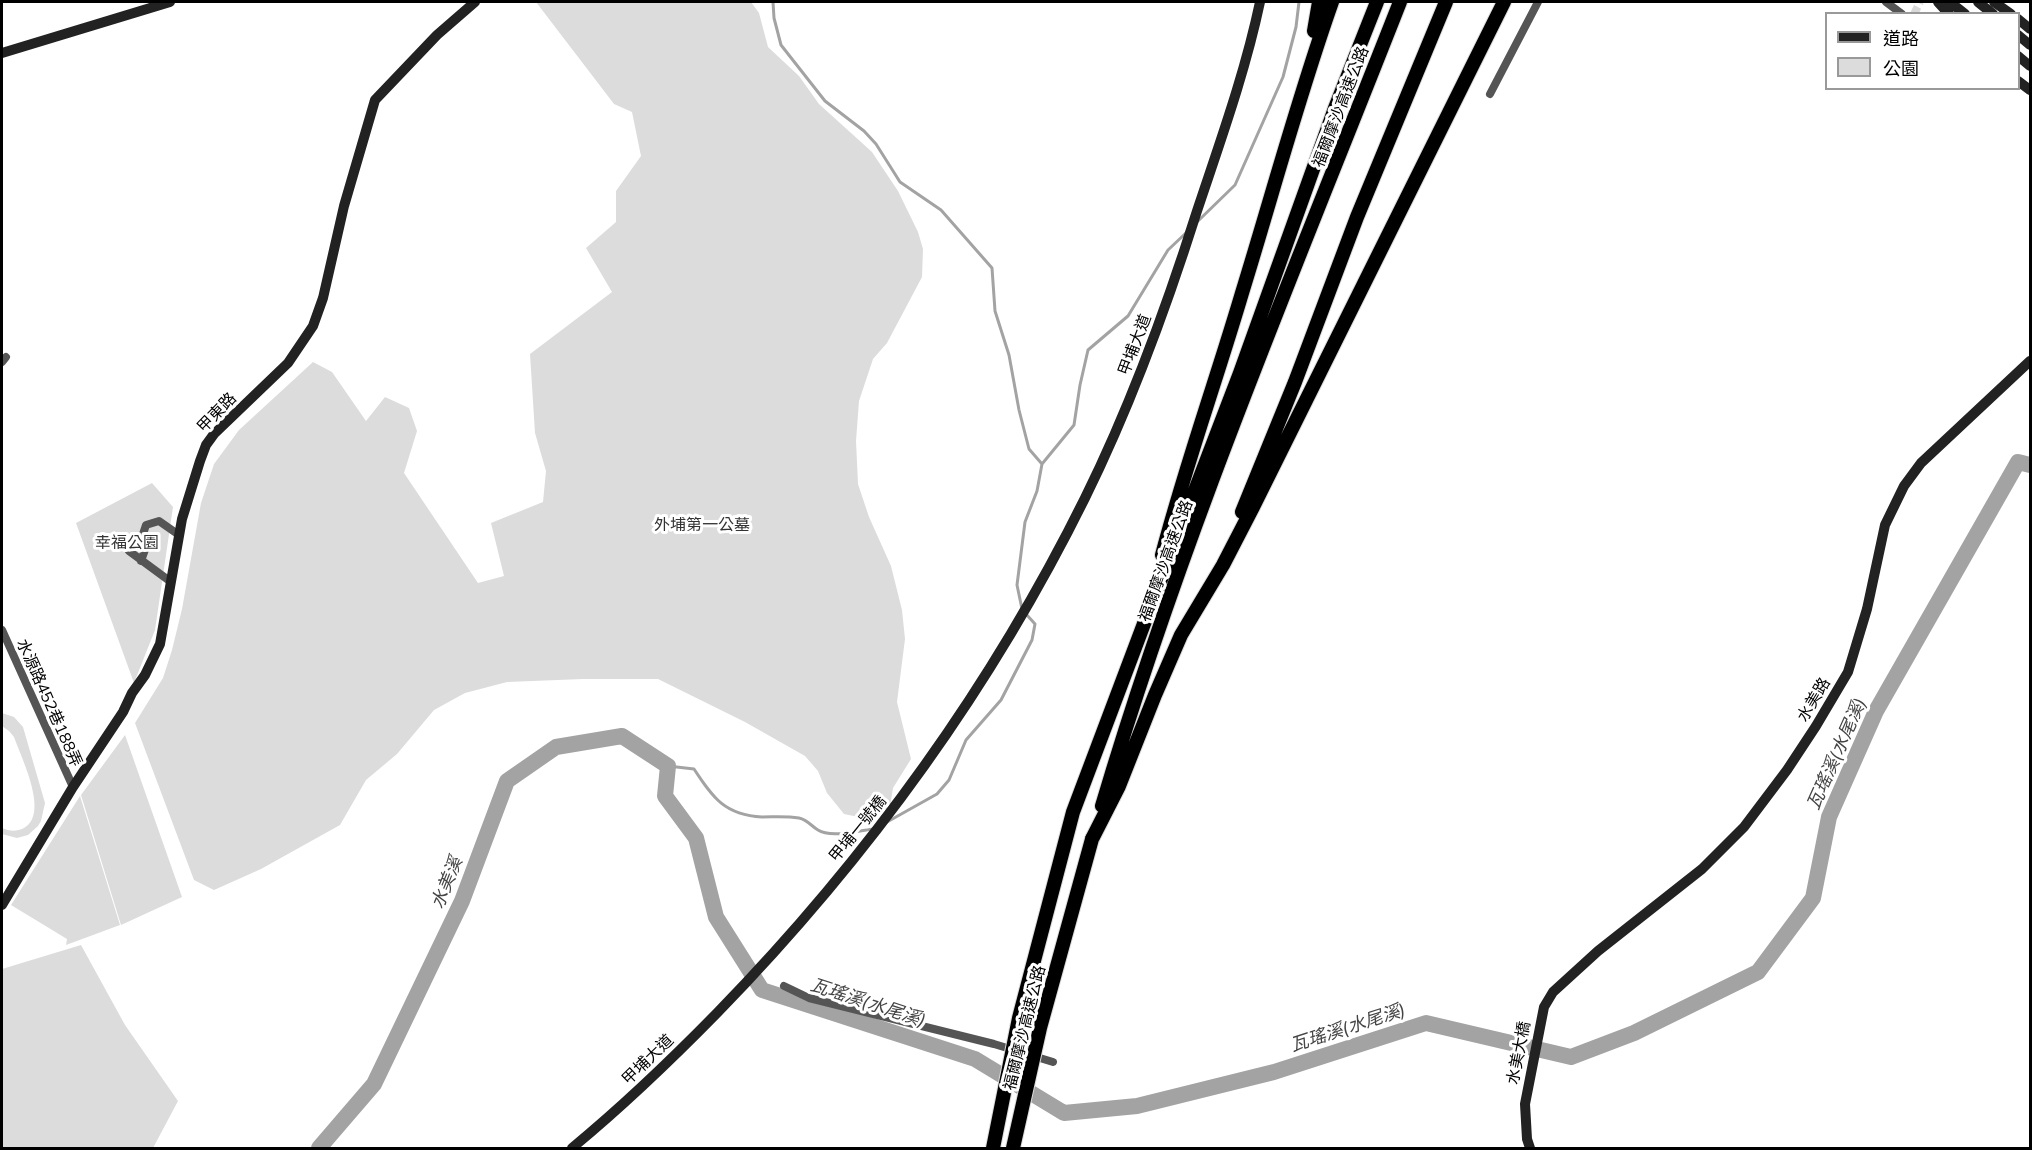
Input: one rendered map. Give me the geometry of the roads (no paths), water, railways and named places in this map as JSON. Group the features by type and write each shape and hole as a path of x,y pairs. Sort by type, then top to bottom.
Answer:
{"highway":[{"path":"1298,104 1319,2"},
{"path":"1145,621 1174,507 1235,315 1298,104 1332,2"},
{"name":"福爾摩沙高速公路","path":"993,1149 1019,1018 1073,812 1239,373 1335,108 1377,2"},
{"name":"福爾摩沙高速公路","path":"1013,1149 1040,1028 1128,718 1230,436 1400,2"},
{"path":"1223,565 1357,217 1446,2"},
{"path":"1092,839 1119,786 1181,635 1223,565 1253,507 1504,2"}],"street":[{"path":"2,52 170,2"},
{"name":"甲東路","path":"2,905 73,787 123,712 160,644 179,535 194,478 206,445 214,434 288,363 314,326 344,206 375,100 437,35 475,2"},
{"name":"甲埔大道","path":"984,677 1033,596 1070,528 1107,452 1148,355 1238,88 1260,2"},
{"path":"1490,94 1538,2"},
{"path":"1886,2 1899,12"},
{"path":"1950,2 1962,12"},
{"path":"1978,2 1990,12"},
{"path":"1994,2 2008,12"},
{"name":"水美路","path":"1544,1007 1553,992 1598,951 1702,868 1744,827 1816,726 1848,672 1867,609 1885,525 1904,486 1921,463 2031,361"},
{"path":"141,561 147,544 142,537 146,525 159,521 179,535"},
{"path":"129,550 171,582"},
{"name":"水源路452巷188弄","path":"2,630 73,787"},
{"name":"甲埔一號橋","path":"740,990 821,899 904,795 936,752 984,677"},
{"path":"784,986 810,998 994,1044 1053,1062"},
{"name":"甲埔大道","path":"572,1149 638,1091 740,990"},
{"name":"水美大橋","path":"1530,1149 1527,1139 1525,1104 1544,1007"}],"waterway":[{"path":"773,2 774,18 781,45 825,101 864,131 876,144 900,182 941,210 992,268 995,311 1009,355 1019,410 1029,449 1042,464"},
{"path":"1198,221 1235,185 1283,77 1296,27 1299,2"},
{"path":"1022,609 1017,585 1025,522 1037,491 1042,464 1074,425 1088,350 1128,316 1168,250 1187,232"},
{"name":"瓦瑤溪(水尾溪)","path":"319,1148 374,1084 462,901 507,781 556,747 622,736 668,766 665,796 696,838 716,917 762,990 975,1059 1064,1113 1137,1106 1274,1072 1426,1023 1571,1057 1634,1033 1758,972 1813,898 1829,817 1876,711 2018,462 2030,465"},
{"path":"887,822 937,794 949,780 966,740 1001,700 1032,640 1035,624 1026,614"},
{"path":"668,766 694,769 714,796 729,809 738,813 749,816 799,818 818,830 830,834 873,829"}],"tunnel":[{"path":"1915,12 1920,2"}],"park label":[{"name":"外埔第一公墓","path":"702,525"},
{"name":"幸福公園","path":"127,543"}],"water label":[{"name":"水美溪","path":"447,883"}]}
